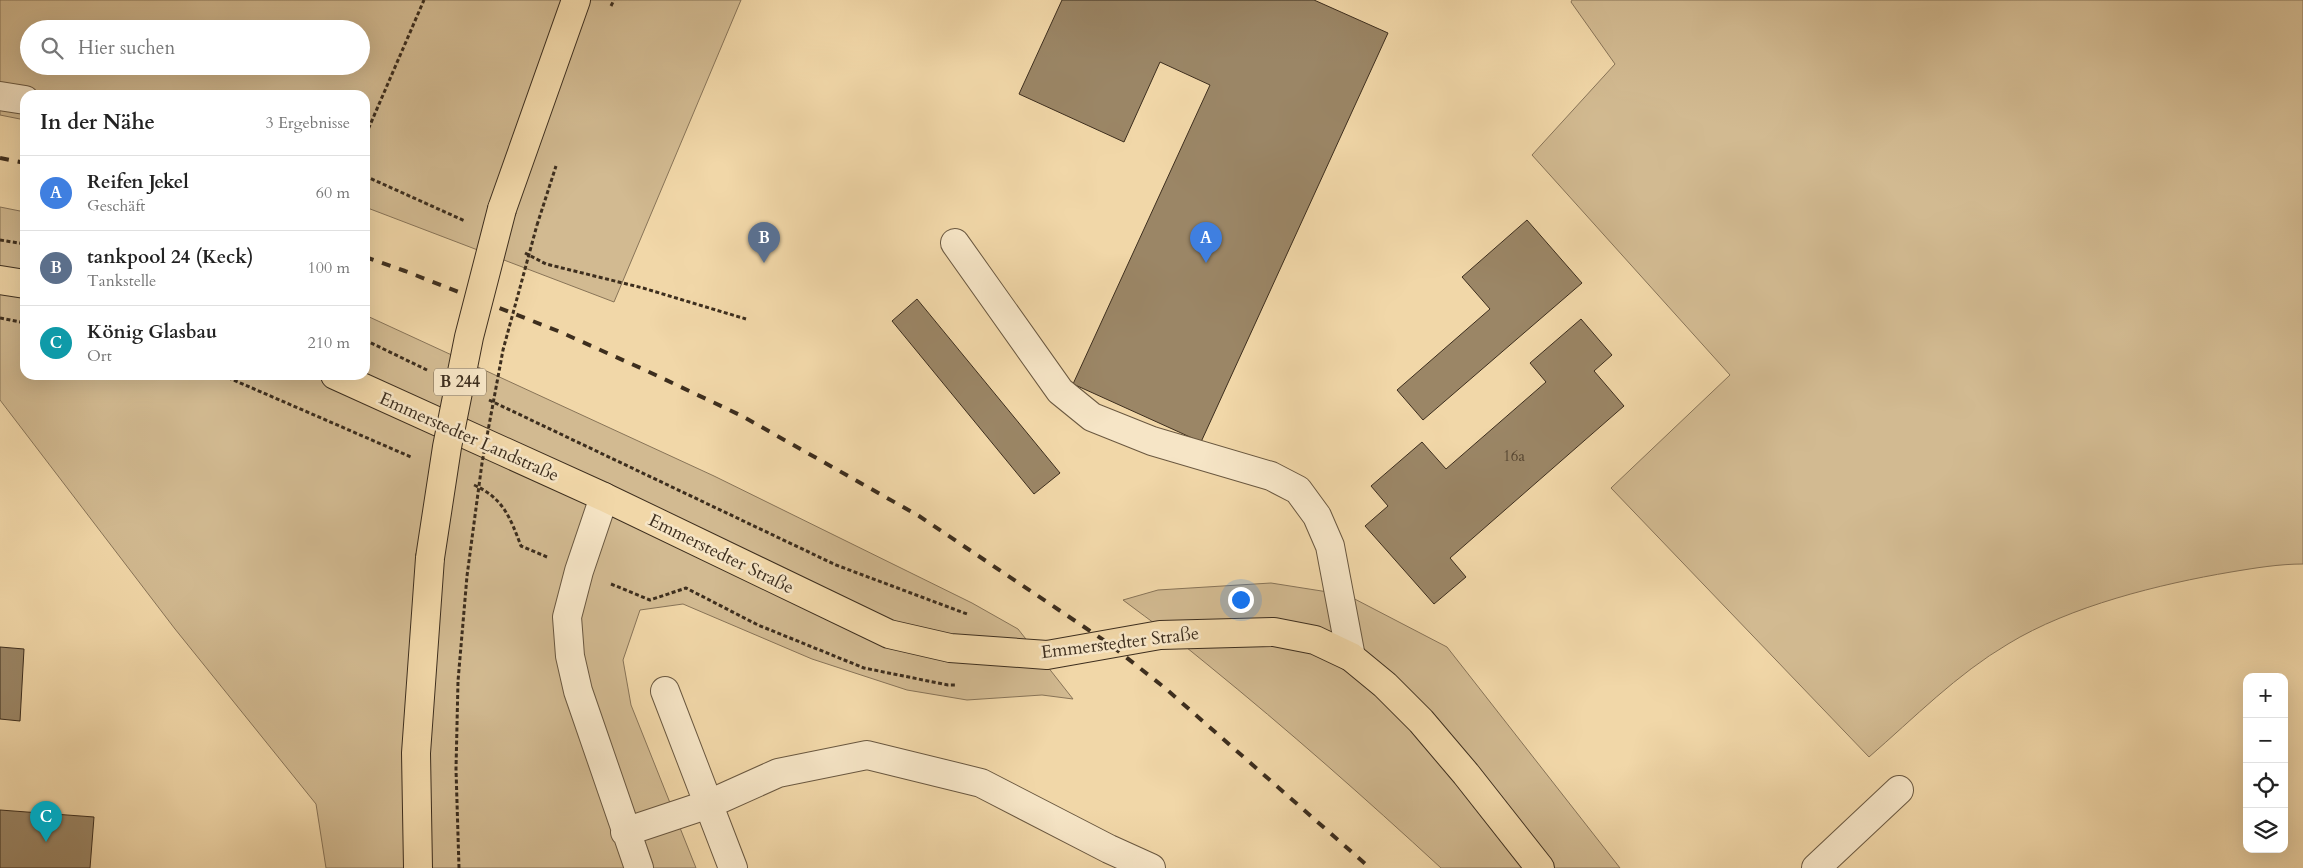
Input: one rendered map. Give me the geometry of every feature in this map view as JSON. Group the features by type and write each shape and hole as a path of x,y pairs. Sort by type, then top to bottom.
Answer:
{"main road":[{"name":"B 244","path":"418,868 416,753 430,558 446,447 469,337 502,209 576,0"},
{"path":"0,280 20,283"},
{"name":"Emmerstedter Landstraße","path":"346,380 604,497"},
{"name":"Emmerstedter Straße","path":"604,497 889,634 950,648 1047,655 1160,635 1274,632 1315,640 1351,657 1385,685 1421,721 1466,774 1540,868"}],"street":[{"path":"0,96 20,99"},
{"path":"955,244 1060,391 1092,417 1152,441 1271,476 1298,490 1317,516 1330,546 1351,657"},
{"path":"604,497 579,572 567,617 570,656 578,691 625,832 639,868"},
{"path":"665,690 733,868"},
{"path":"625,832 709,804 778,773 867,755 981,783 1109,849 1151,868"},
{"path":"1816,868 1899,790"}],"path":[{"path":"370,125 424,0"},
{"path":"370,178 472,225"},
{"path":"459,868 456,769 458,681 467,576 482,463 504,350 537,225"},
{"path":"0,240 20,243"},
{"path":"521,251 546,264 643,288 746,319"},
{"path":"0,318 20,321"},
{"path":"370,342 435,374"},
{"path":"234,380 420,461"},
{"path":"487,399 836,565 970,615"},
{"path":"473,485 491,493 511,519 521,546 579,572 650,600 686,588 758,624 864,668 948,685 958,685"}],"shaded area":[{"path":"0,0 741,0 614,302 370,209 370,90 20,90 20,119 0,115"},
{"path":"1572,0 2303,0 2303,564 2258,568 2204,577 2146,590 2087,608 2032,630 1989,656 1953,683 1869,757 1611,488 1730,375 1532,155 1615,64 1571,2"},
{"path":"0,207 20,211 20,380 370,380 370,317 714,476 972,603 1018,629 1073,699 1042,695 967,700 907,690 812,659 683,604 640,610 623,660 631,705 696,868 326,868 316,804 175,629 0,400"},
{"path":"1271,583 1347,595 1447,647 1620,868 1441,868 1267,714 1187,648 1123,600 1158,590"}],"building":[{"path":"1062,0 1314,0 1388,33 1201,442 1073,384 1210,85 1160,62 1124,142 1019,94"},
{"path":"1527,220 1582,283 1423,420 1397,390 1490,309 1462,277"},
{"path":"917,299 1060,473 1034,494 892,321"},
{"path":"1581,319 1612,355 1594,371 1624,406 1450,558 1466,577 1434,604 1365,526 1388,506 1371,486 1422,442 1446,469 1546,382 1530,363"},
{"path":"0,647 24,649 20,721 0,719"},
{"path":"0,810 94,817 90,868 0,868"}],"railway":[{"path":"0,158 20,162"},
{"path":"370,259 558,331 645,370 742,416 919,516 1108,643 1165,688 1370,868"}],"place":[{"name":"tankpool 24 (Keck)","path":"764,263"},
{"name":"Reifen Jekel","path":"1206,263"},
{"name":"König Glasbau","path":"46,842"}]}
